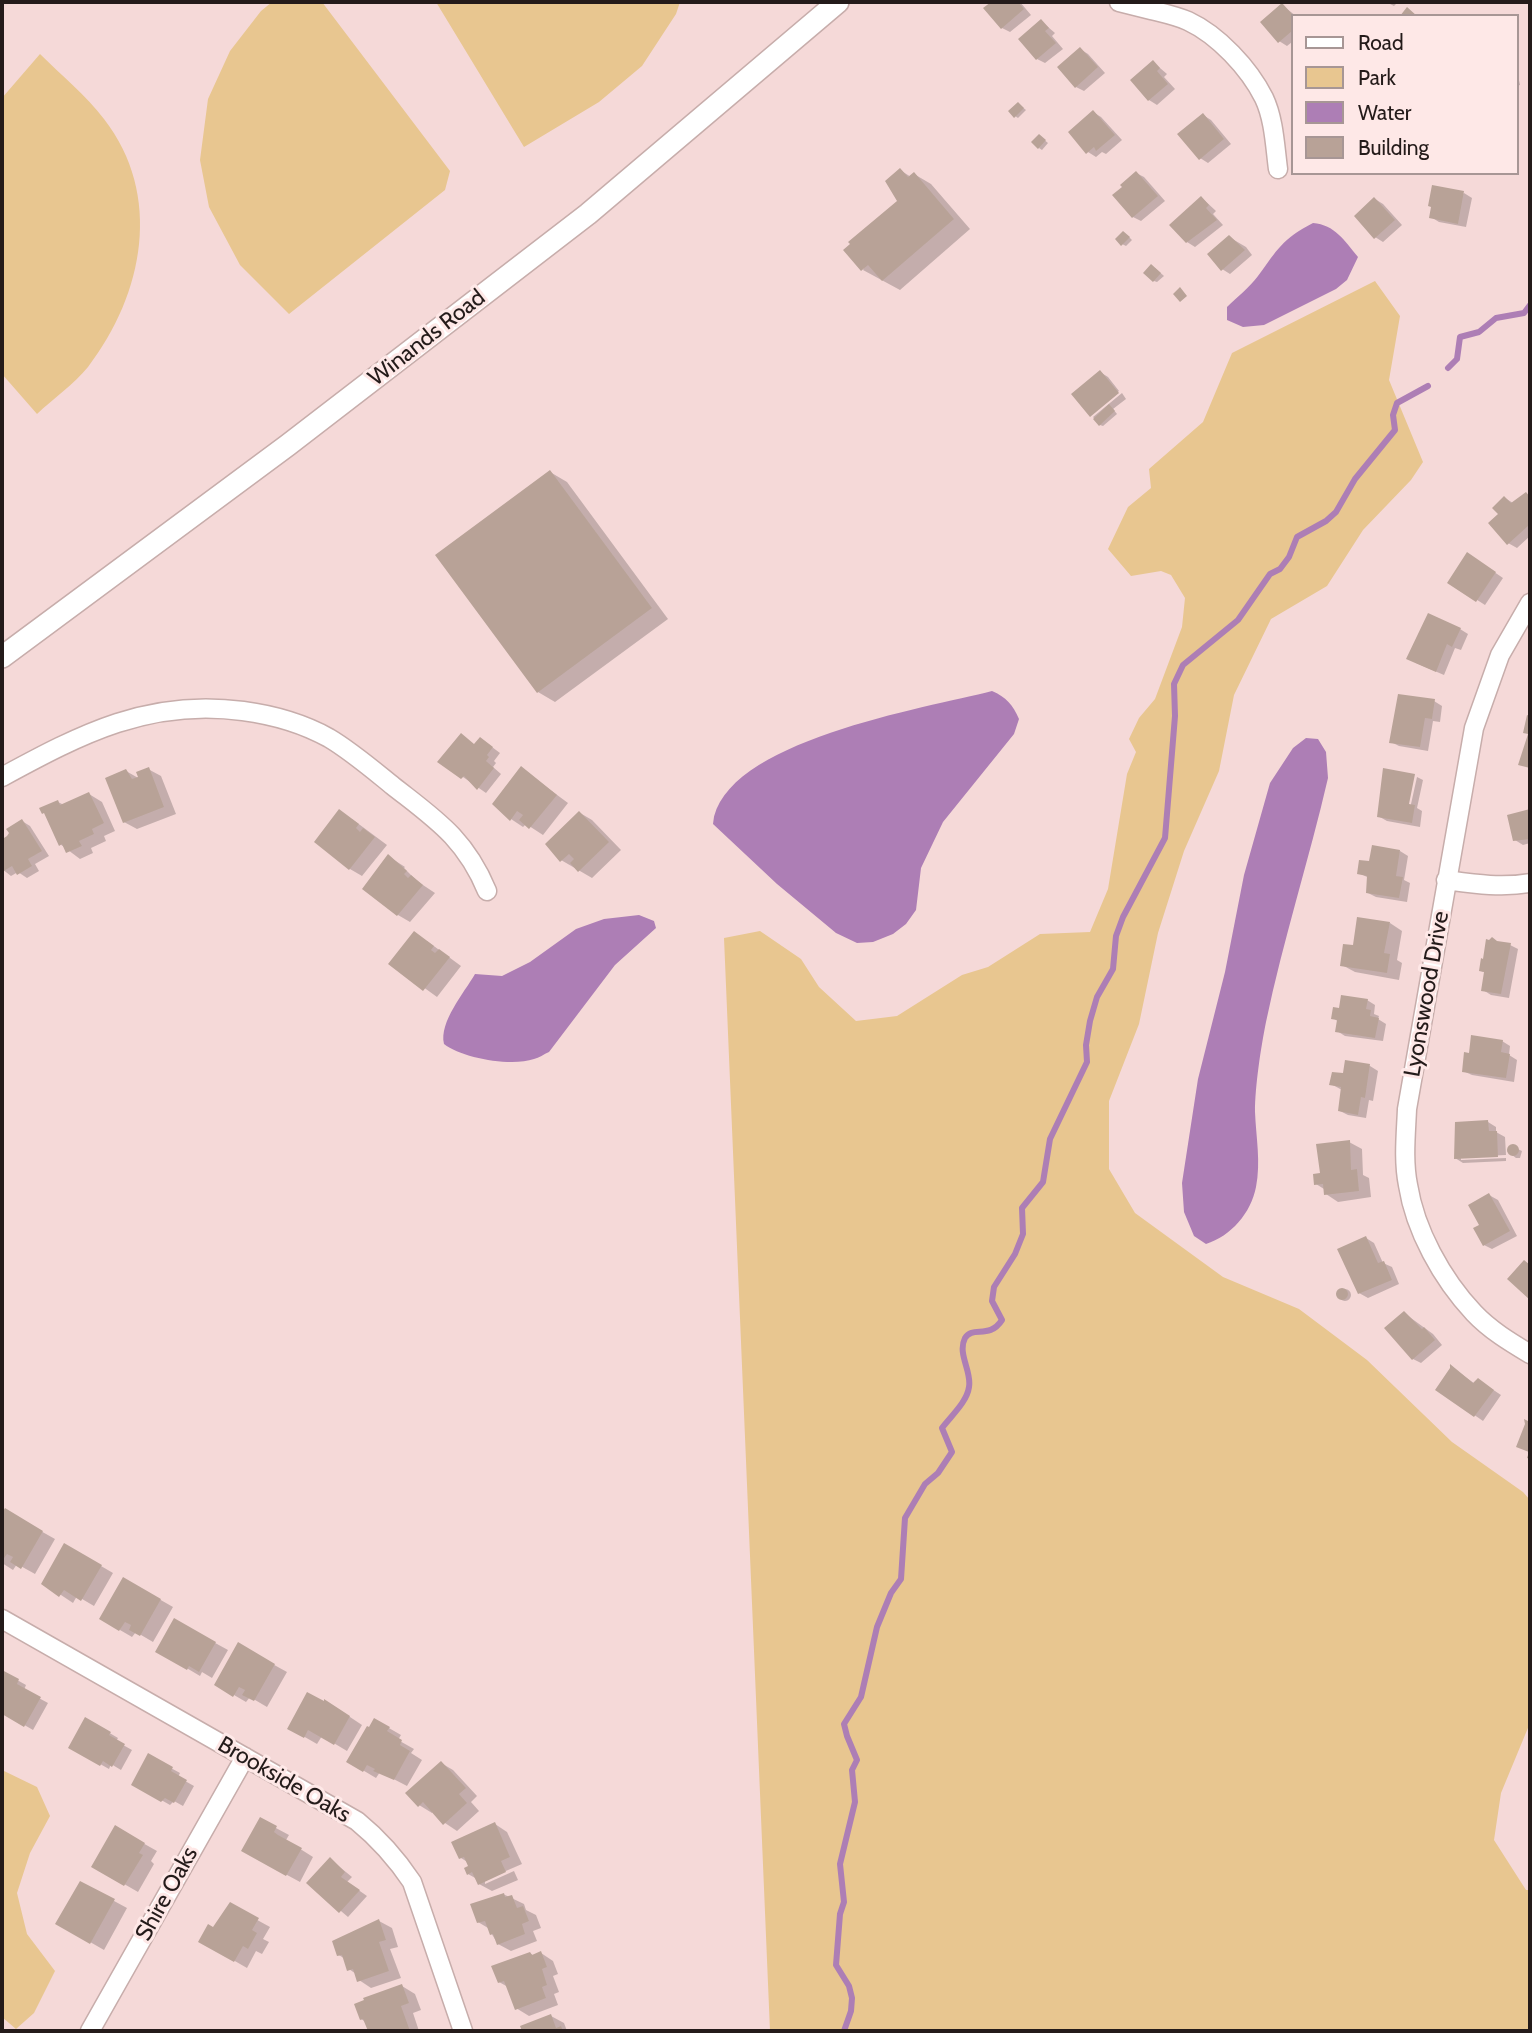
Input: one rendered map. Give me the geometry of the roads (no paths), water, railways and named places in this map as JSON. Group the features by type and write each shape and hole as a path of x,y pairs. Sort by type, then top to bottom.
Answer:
{"street":[{"name":"Winands Road","path":"2,657 288,445 588,214 838,2"},
{"path":"1119,2 1152,6 1209,33 1251,78 1264,99 1271,122 1278,169"},
{"name":"Lyonswood Drive","path":"1530,603 1500,655 1474,728 1407,1109 1405,1148 1408,1185 1417,1219 1450,1283 1474,1312 1500,1336 1530,1354"},
{"path":"2,776 41,755 116,722 156,711 223,708 263,714 297,723 329,738 369,767 452,835 477,866 487,891"},
{"path":"1447,880 1509,887 1530,883"},
{"name":"Brookside Oaks","path":"2,1619 357,1821 379,1839 398,1860 412,1882 463,2031"},
{"name":"Shire Oaks","path":"90,2031 245,1757"}],"water":[{"path":"1313,223 1333,230 1358,257 1347,280 1336,289 1264,325 1243,327 1227,320 1227,307 1255,280 1281,245"},
{"path":"992,691 1005,699 1017,714 1019,719 1014,734 943,822 921,868 916,910 906,924 893,934 873,942 857,943 836,933 777,884 713,824 725,795 751,771 787,750 877,719"},
{"path":"1306,738 1318,739 1326,752 1328,778 1264,1032 1255,1102 1258,1159 1256,1187 1250,1206 1238,1222 1224,1235 1206,1244 1194,1236 1184,1212 1182,1183 1198,1079 1225,972 1244,875 1270,783 1293,748"},
{"path":"639,915 654,921 656,928 615,965 549,1052 536,1058 513,1062 474,1057 444,1044 445,1026 475,974 502,976 530,962 576,929 604,919"}],"waterway":[{"path":"1448,368 1457,359 1460,337 1479,332 1496,318 1524,313 1530,305"},
{"path":"844,2031 852,1998 849,1986 836,1965 840,1914 844,1902 840,1864 855,1802 852,1770 857,1760 844,1724 861,1697 877,1627 891,1593 901,1579 905,1518 925,1484 938,1473 952,1452 942,1428 968,1393 969,1381 963,1350 965,1338 968,1334 992,1329 1002,1320 992,1301 994,1287 1015,1254 1023,1234 1022,1208 1043,1182 1050,1139 1087,1062 1086,1045 1090,1021 1097,997 1113,969 1116,936 1123,917 1165,838 1175,716 1174,684 1183,665 1238,620 1270,574 1280,569 1289,557 1297,537 1326,521 1336,512 1355,479 1395,430 1393,415 1397,403 1428,386"}]}
